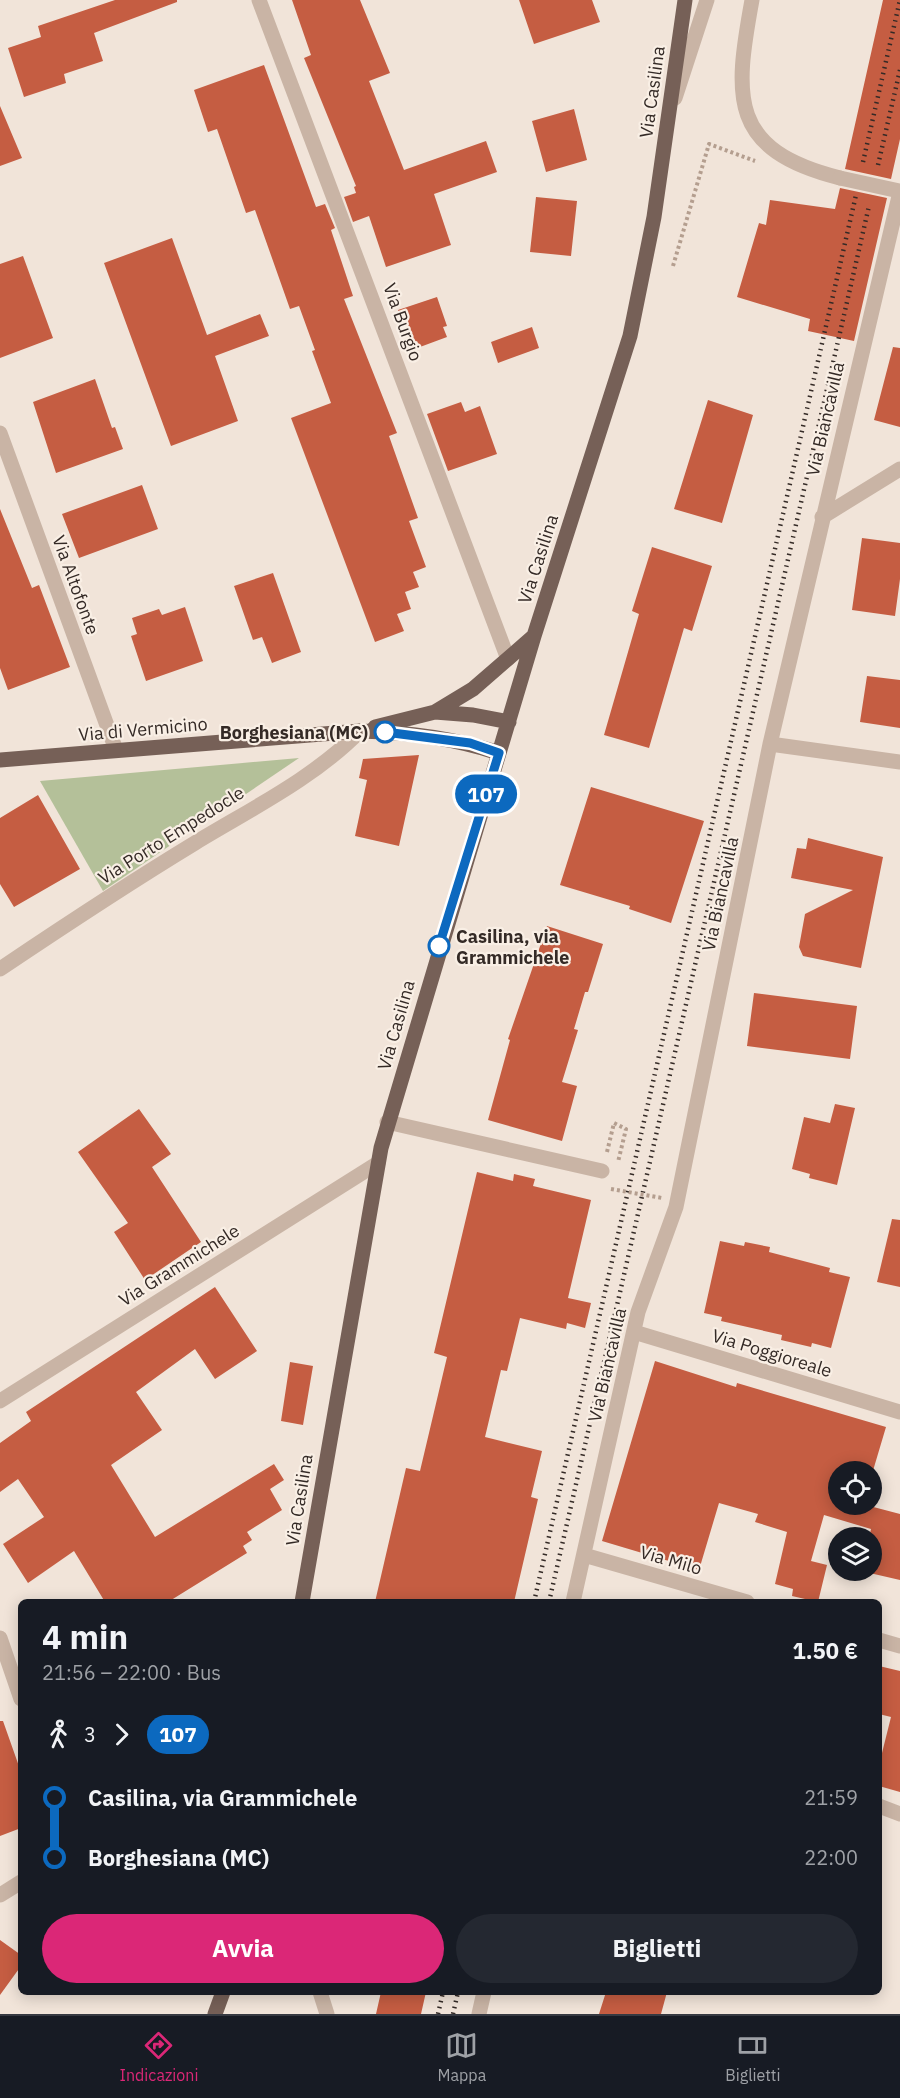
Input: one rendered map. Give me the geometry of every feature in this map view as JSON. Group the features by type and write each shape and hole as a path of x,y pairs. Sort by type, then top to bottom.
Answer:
{"main road":[{"name":"Via Casilina","path":"304,1599 387,1122 534,636 630,336 648,256 685,0"},
{"name":"Via di Vermicino","path":"360,731 435,712 473,689 534,636"},
{"name":"Via di Vermicino","path":"435,712 478,715 508,722"},
{"name":"Via di Vermicino","path":"0,760 360,731 417,734 470,743 499,753"},
{"path":"215,2014 222,1995"}],"street":[{"name":"Via Burgio","path":"259,0 508,659"},
{"path":"670,112 707,0"},
{"name":"Via Biancavilla","path":"574,1599 644,1292 676,1208 770,744 899,191 805,168 774,152 750,124 743,106 741,73 752,0"},
{"name":"Via Altofonte","path":"0,433 116,750"},
{"path":"822,517 900,469"},
{"name":"Via Porto Empedocle","path":"0,969 133,880 303,777 328,760 360,731"},
{"path":"770,744 900,762"},
{"path":"387,1122 602,1171"},
{"name":"Via Grammichele","path":"0,1401 378,1163"},
{"name":"Via Poggioreale","path":"634,1332 900,1412"},
{"name":"Via Milo","path":"584,1555 737,1599"},
{"path":"0,1638 18,1690"},
{"path":"882,1641 900,1646"},
{"path":"882,1807 900,1814"},
{"path":"0,1895 18,1884"},
{"path":"321,1995 327,2014"},
{"path":"479,2014 483,1995"}],"path":[{"path":"674,266 709,144 757,162"},
{"path":"602,1171 614,1123 626,1129"},
{"path":"611,1189 662,1198"}],"green space":[{"path":"299,758 103,891 40,781"}],"building":[{"path":"115,0 177,0 177,2 94,33 103,61 64,74 66,83 24,97 8,48 41,37 38,26"},
{"path":"292,0 360,0 390,73 369,81 404,170 486,141 497,172 434,194 451,245 386,267 369,216 353,222 344,197 356,193 354,187 356,186 304,58 311,55"},
{"path":"519,0 592,0 600,22 534,44"},
{"path":"883,0 900,0 900,139 891,179 845,169"},
{"path":"264,65 316,207 325,204 335,228 331,230 353,296 344,299 397,433 389,436 418,518 409,521 426,567 413,572 419,587 405,592 411,609 397,614 404,631 375,642 291,418 331,403 312,351 315,350 299,306 290,309 255,210 246,213 217,129 208,132 194,90"},
{"path":"0,106 22,158 0,166"},
{"path":"574,109 587,160 546,172 532,121"},
{"path":"840,188 887,198 854,341 808,331 810,319 737,297 759,223 766,225 770,200 835,209"},
{"path":"536,197 577,201 571,256 530,252"},
{"path":"172,238 207,335 260,314 269,336 215,356 238,421 171,446 104,263"},
{"path":"23,256 53,338 0,358 0,264"},
{"path":"437,297 447,326 443,327 447,337 420,347 417,341 410,344 398,310"},
{"path":"532,327 539,348 498,363 491,342"},
{"path":"893,347 900,348 900,427 874,420"},
{"path":"95,379 112,428 115,427 123,449 56,473 33,402"},
{"path":"708,400 753,415 722,523 674,509"},
{"path":"461,402 465,412 480,406 497,454 448,471 427,414"},
{"path":"142,485 158,529 79,558 62,514"},
{"path":"0,509 32,588 39,585 70,667 8,690 0,668"},
{"path":"862,538 900,543 900,579 895,616 852,610"},
{"path":"652,547 712,566 692,631 684,628 649,748 604,735 639,614 632,611"},
{"path":"273,573 301,652 272,663 262,637 253,640 234,586"},
{"path":"185,607 203,661 146,681 131,636 137,634 132,618 159,609 162,615"},
{"path":"867,676 900,680 900,728 860,722"},
{"path":"419,755 399,846 355,836 367,780 359,778 363,759"},
{"path":"591,787 704,821 671,923 629,909 630,906 560,885"},
{"path":"38,795 80,869 14,907 0,884 0,818"},
{"path":"808,838 883,857 861,968 803,956 799,947 805,914 853,890 791,878 797,848 806,849"},
{"path":"547,926 603,944 574,1029 578,1030 562,1082 577,1086 562,1141 488,1120 510,1040 508,1039"},
{"path":"754,993 857,1006 850,1059 747,1046"},
{"path":"835,1104 855,1108 837,1185 809,1178 810,1174 792,1169 804,1117 830,1123"},
{"path":"139,1109 171,1154 152,1167 201,1242 145,1280 114,1232 128,1223 78,1152"},
{"path":"477,1172 513,1181 514,1174 535,1179 533,1186 591,1200 568,1298 591,1303 585,1328 567,1323 566,1329 520,1318 507,1371 501,1370 485,1437 542,1451 531,1497 538,1499 515,1599 376,1599 406,1468 420,1471 447,1357 434,1353"},
{"path":"892,1219 900,1220 900,1287 877,1282"},
{"path":"720,1241 744,1246 745,1242 770,1247 769,1252 830,1268 829,1272 850,1277 831,1348 812,1343 811,1347 781,1340 782,1335 721,1321 722,1317 704,1313"},
{"path":"215,1287 257,1351 215,1379 195,1349 136,1392 162,1430 111,1465 155,1537 274,1464 284,1480 270,1489 282,1510 247,1532 252,1540 243,1546 247,1553 173,1599 103,1599 74,1551 28,1583 3,1544 44,1517 18,1479 0,1492 0,1443 31,1421 26,1412"},
{"path":"655,1361 736,1387 737,1383 886,1427 876,1461 828,1461 828,1515 882,1515 882,1509 900,1514 900,1580 882,1576 882,1527 864,1527 824,1515 811,1561 827,1565 819,1599 792,1596 793,1589 775,1584 787,1532 755,1522 758,1514 719,1503 699,1570 602,1541"},
{"path":"290,1362 313,1366 303,1425 281,1421"},
{"path":"882,1667 900,1671 900,1792 882,1787 882,1753 891,1717 882,1715"},
{"path":"0,1721 3,1721 18,1764 18,1829 0,1836"},
{"path":"0,1940 18,1953 18,1970 0,1995"},
{"path":"380,1995 425,1995 421,2014 376,2014"},
{"path":"605,1995 666,1995 661,2014 599,2014"}],"railway":[{"path":"863,162 900,0"},
{"path":"878,165 900,70"},
{"path":"535,1599 856,195"},
{"path":"550,1599 869,206"},
{"path":"438,2014 442,1995"},
{"path":"453,2014 457,1995"}],"bus line":[{"name":"107","path":"385,732 417,734 470,743 499,753 439,946"}],"place":[{"name":"Borghesiana (MC)","path":"385,732"},
{"name":"Casilina, via Grammichele","path":"439,946"}]}
